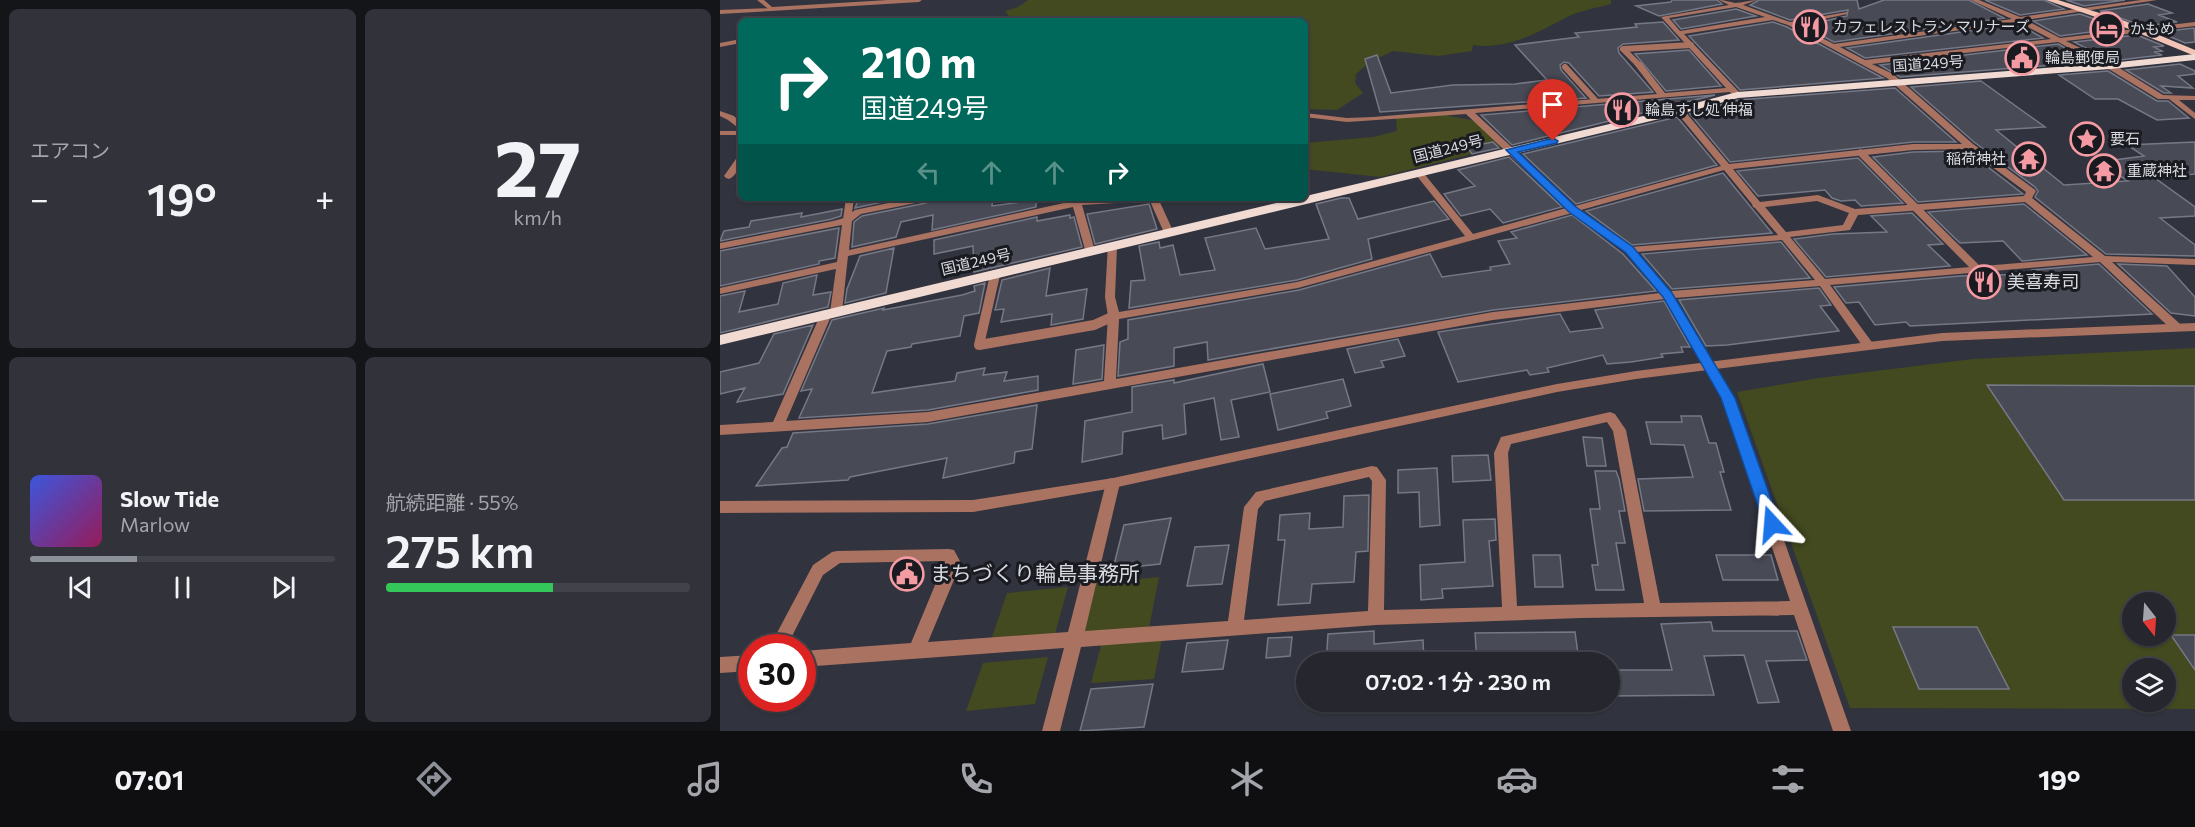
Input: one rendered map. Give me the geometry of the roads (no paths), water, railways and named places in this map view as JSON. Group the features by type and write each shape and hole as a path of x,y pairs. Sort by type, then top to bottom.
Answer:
{"highway":[{"name":"国道249号","path":"1308,200 1680,111 1734,92 1900,82 2195,57"},
{"name":"国道249号","path":"720,340 1302,201"}],"main road":[{"path":"2050,0 2084,9 2195,53"}],"street":[{"path":"760,0 771,9"},
{"path":"720,12 919,0"},
{"path":"1722,0 1790,24 1900,82 1970,146 2031,191 2027,199"},
{"path":"1734,92 1664,17 1738,5 1754,0"},
{"path":"1974,0 2018,19 2110,66 2161,97 2195,98"},
{"path":"2096,0 2106,5"},
{"path":"1835,46 2106,5 2154,0"},
{"path":"1790,24 1845,13"},
{"path":"1678,33 1776,18"},
{"path":"1865,62 2195,24"},
{"path":"720,45 738,42"},
{"path":"1638,64 1662,95"},
{"path":"1308,115 1347,120 1662,95 1734,92"},
{"path":"2171,97 2195,117"},
{"path":"1468,111 1573,209 1629,250 1668,296 1728,398 1842,731"},
{"path":"1680,111 1823,283 1868,345"},
{"path":"720,113 731,118 738,125"},
{"path":"720,133 738,133"},
{"path":"1114,316 1298,285 1726,167 1860,152 1970,146"},
{"path":"1860,152 1978,270"},
{"path":"729,176 738,162"},
{"path":"1419,173 1471,237"},
{"path":"1756,205 1818,198 1854,212 2027,199 2102,259 2175,326"},
{"path":"720,246 847,220 858,212 911,201"},
{"path":"1071,201 1077,202"},
{"path":"720,291 1077,202 1096,201"},
{"path":"1153,201 1169,233"},
{"path":"1077,202 1090,251"},
{"path":"1629,250 1847,228 1854,212"},
{"path":"777,427 831,313 844,259 847,220"},
{"path":"1110,385 1114,316 1110,297 1113,246"},
{"path":"720,430 928,417 1493,316 1668,296 2102,259 2195,262"},
{"path":"720,507 973,506 1113,483 1557,388 1636,375 1868,345 2001,333 2195,327"},
{"path":"1510,614 1501,453 1506,440 1610,417 1619,430 1653,610"},
{"path":"1235,626 1251,507 1261,496 1372,471 1379,480 1376,618"},
{"path":"1051,731 1076,639 1113,483"},
{"path":"784,634 818,570 837,557 949,555 953,563 917,649"},
{"path":"816,658 1235,626 1376,618 1801,608"},
{"path":"720,665 738,664"}],"lane":[{"path":"1638,64 1623,50 1690,45"},
{"path":"1565,67 1595,100"},
{"path":"847,220 849,201"},
{"path":"995,275 979,345 1094,325 1114,316"}],"place":[{"name":"カフェレストラン マリナーズ","path":"1810,27"},
{"name":"かもめ","path":"2107,29"},
{"name":"輪島郵便局","path":"2022,58"},
{"name":"輪島すし処 伸福","path":"1622,110"},
{"name":"要石","path":"2087,139"},
{"name":"稲荷神社","path":"2029,159"},
{"name":"重蔵神社","path":"2104,171"},
{"name":"美喜寿司","path":"1984,282"},
{"name":"まちづくり輪島事務所","path":"907,574"}]}
